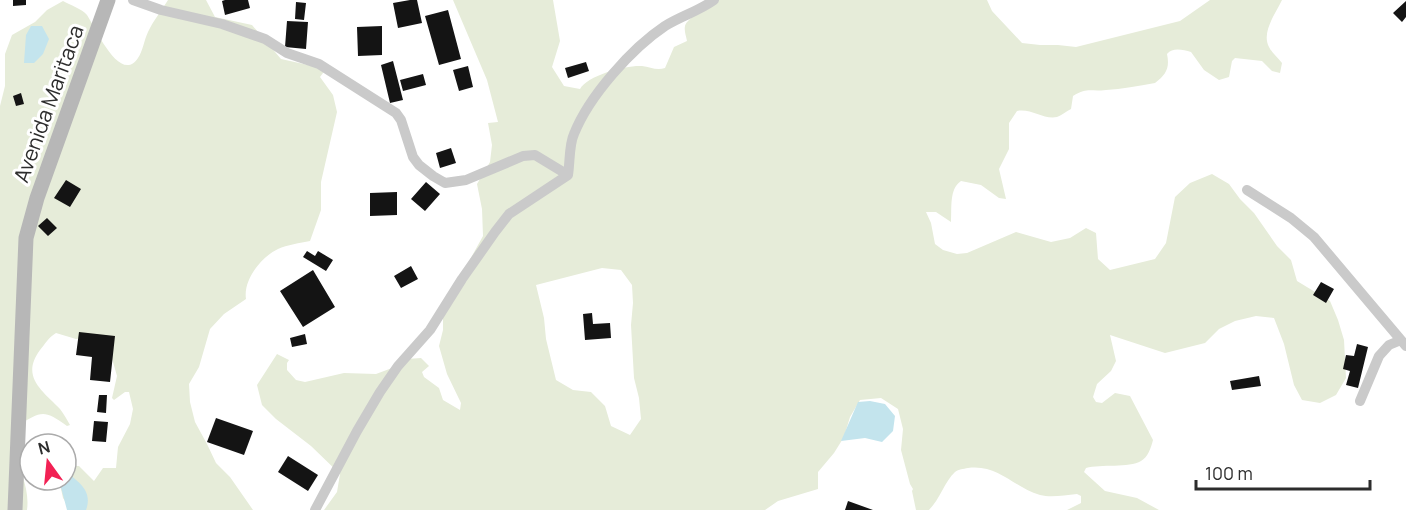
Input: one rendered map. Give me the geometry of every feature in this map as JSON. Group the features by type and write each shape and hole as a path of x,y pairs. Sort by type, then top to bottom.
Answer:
{"street":[{"name":"Avenida Maritaca","path":"15,510 26,238 37,198 108,0"},
{"path":"133,0 161,10 243,30 265,39 287,53 319,64 396,112 413,157 419,165 445,183 466,180 529,155 535,155 568,175"},
{"path":"315,510 357,430 380,392 398,366 430,330 495,232 509,214 568,175 573,135 591,103 616,71 646,40 667,25 714,0"},
{"path":"1247,190 1291,218 1314,237 1403,343"},
{"path":"1360,401 1379,356 1389,345 1403,343"}],"green space":[{"path":"168,0 206,0 215,17 252,25 281,59 326,69 320,77 333,95 337,112 321,182 321,210 310,241 278,249 260,263 247,284 246,299 224,314 210,329 199,367 189,384 190,402 195,422 216,463 230,477 253,510 71,510 62,492 78,492 78,466 94,481 103,468 116,468 118,447 130,424 133,409 129,392 125,392 114,400 112,398 117,376 109,348 90,337 76,339 56,333 51,336 34,360 33,376 41,390 60,409 70,425 67,426 52,416 42,414 16,426 14,447 18,461 18,492 27,492 27,510 0,510 0,106 5,86 5,54 12,35 35,22 47,10 63,1 87,15 109,51 124,64 131,64 138,58 150,28"},
{"path":"453,0 553,0 560,41 552,67 564,86 580,89 591,79 617,69 635,66 665,68 674,47 687,41 685,26 687,23 714,0 987,0 992,11 1022,43 1076,47 1180,21 1210,0 1282,0 1270,23 1267,35 1269,47 1282,63 1280,73 1272,71 1262,61 1235,58 1232,61 1229,77 1219,80 1204,70 1191,52 1175,50 1167,54 1166,71 1155,83 1082,92 1073,96 1071,109 1057,117 1017,111 1009,123 1009,149 999,169 1006,199 999,198 981,185 961,181 957,184 953,194 951,222 936,212 926,212 931,223 935,244 943,250 957,254 967,253 1016,232 1051,242 1070,238 1086,228 1096,233 1098,259 1110,270 1155,259 1166,243 1175,197 1190,183 1212,174 1229,184 1254,213 1277,246 1291,260 1297,281 1330,301 1344,340 1346,378 1336,395 1320,403 1302,400 1294,385 1284,344 1274,318 1256,316 1235,321 1219,329 1205,343 1165,353 1110,335 1116,361 1111,371 1097,384 1093,397 1096,402 1102,403 1115,393 1130,396 1153,440 1147,455 1141,461 1086,468 1084,472 1105,491 1137,498 1159,510 1067,510 1081,503 1081,496 1077,494 1040,495 988,469 968,468 955,472 929,510 916,510 913,489 901,450 903,429 898,409 881,398 860,400 850,417 844,437 818,472 818,489 778,501 765,510 324,510 337,492 340,474 262,405 257,385 277,354 289,360 287,370 296,380 305,382 344,373 376,374 407,359 421,358 429,366 422,372 424,377 439,388 443,400 460,410 461,403 447,374 439,346 443,318 452,292 483,236 482,209 477,184 490,162 492,145 488,123 498,122 487,80","holes":["602,268 621,270 632,285 631,325 634,378 641,419 630,435 611,426 605,406 591,392 573,390 556,380 536,285"]}],"water":[{"path":"31,26 42,26 49,39 43,54 34,63 24,63 26,35"},
{"path":"870,401 885,404 895,416 893,431 882,442 865,438 841,441 858,402"},
{"path":"78,481 88,497 86,510 67,510 62,492 78,492"}],"building":[{"path":"13,0 26,0 26,5 13,6"},
{"path":"248,0 250,8 225,15 222,1"},
{"path":"417,0 422,23 398,28 393,3"},
{"path":"1406,1 1406,17 1402,22 1393,13"},
{"path":"296,2 306,3 304,20 295,19"},
{"path":"448,10 461,59 439,65 425,16"},
{"path":"287,21 308,22 306,49 285,47"},
{"path":"382,26 382,55 358,56 357,27"},
{"path":"393,61 403,100 390,103 381,65"},
{"path":"586,62 589,71 568,78 565,68"},
{"path":"468,66 473,87 459,91 453,70"},
{"path":"423,74 426,85 403,91 400,80"},
{"path":"21,93 24,104 16,106 13,96"},
{"path":"451,148 456,163 440,168 436,153"},
{"path":"66,180 81,189 70,207 54,198"},
{"path":"426,182 440,194 425,211 411,199"},
{"path":"397,192 397,215 370,216 370,193"},
{"path":"47,218 57,228 48,236 38,226"},
{"path":"307,251 315,256 318,251 333,260 326,271 303,257"},
{"path":"411,266 418,279 401,288 394,276"},
{"path":"313,270 335,307 303,327 280,291"},
{"path":"1321,282 1334,289 1326,303 1313,295"},
{"path":"592,313 593,324 610,323 611,338 585,340 583,314"},
{"path":"79,332 115,336 110,382 90,380 92,357 76,355"},
{"path":"305,334 307,344 292,347 290,338"},
{"path":"1357,344 1368,347 1358,388 1346,385 1350,371 1343,369 1346,355 1354,356"},
{"path":"1259,376 1261,386 1232,390 1230,381"},
{"path":"99,395 107,395 106,413 97,412"},
{"path":"216,418 253,431 244,455 207,442"},
{"path":"94,421 108,422 106,442 92,441"},
{"path":"288,456 318,475 308,491 278,472"},
{"path":"848,501 873,510 845,510"}]}
